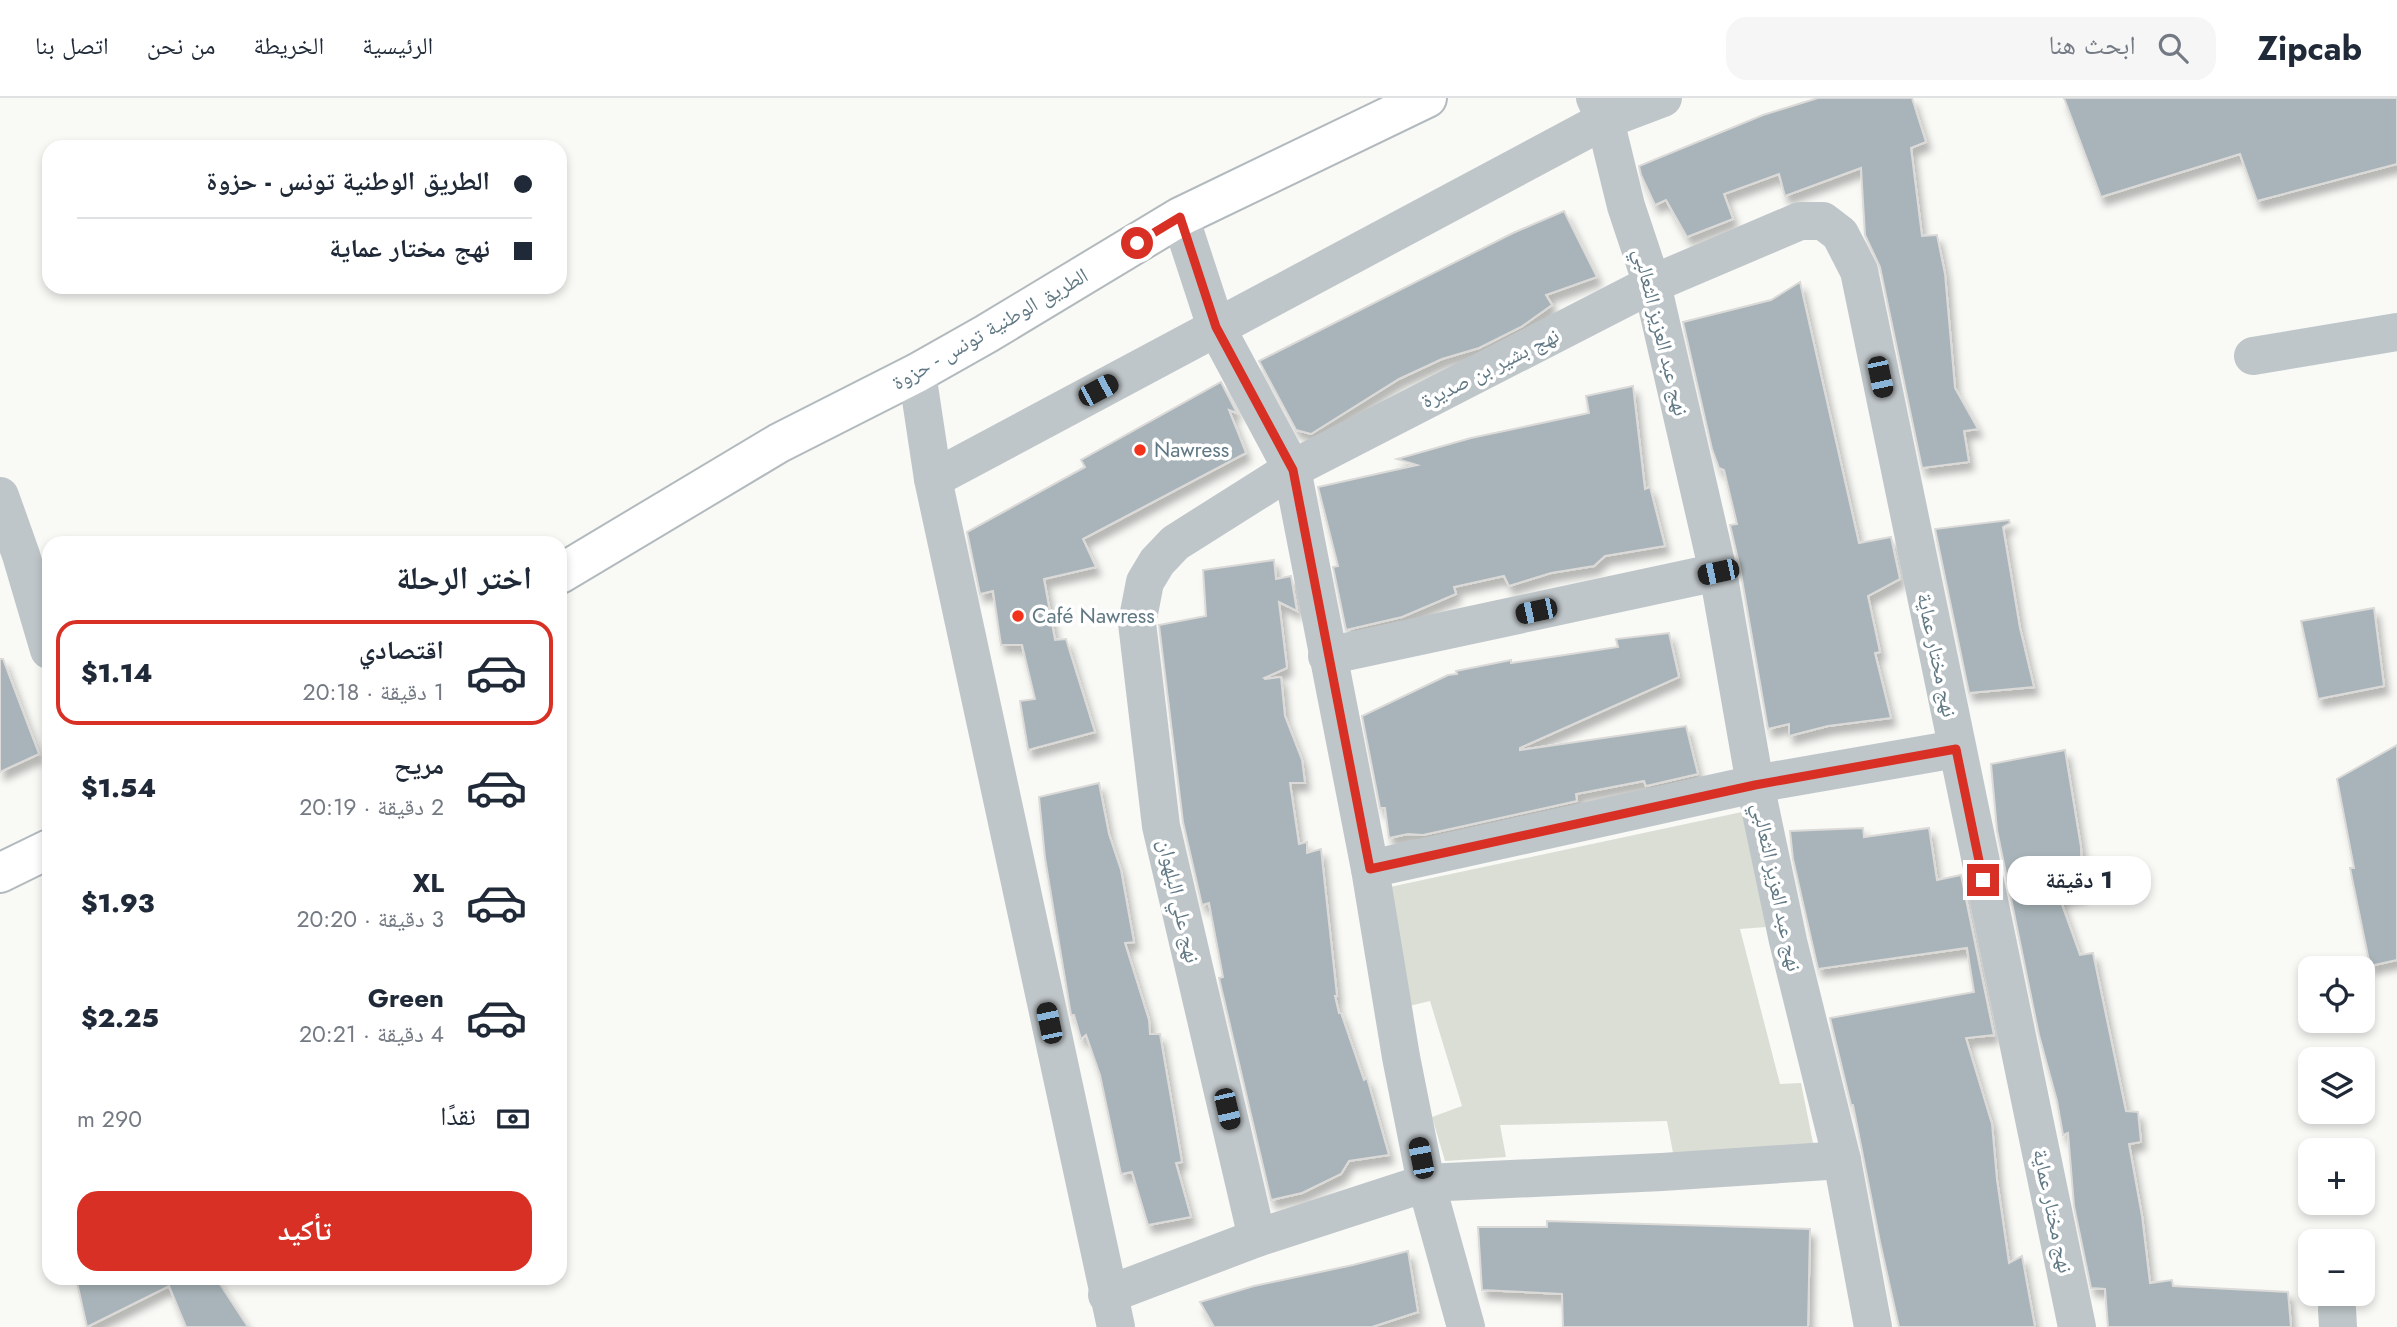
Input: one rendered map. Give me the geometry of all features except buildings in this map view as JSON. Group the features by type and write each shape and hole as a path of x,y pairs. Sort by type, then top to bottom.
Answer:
{"main road":[{"name":"الطريق الوطنية تونس - حزوة","path":"567,570 779,443 986,334 1180,217 1427,98"},
{"path":"0,873 42,852"}],"street":[{"path":"933,479 1216,327 1600,109 1663,98"},
{"name":"نهج عبد العزيز الثعالبي","path":"1600,109 1626,206 1653,284 1718,572 1755,785 1788,941 1842,1160 1873,1327"},
{"path":"1180,217 1216,327 1293,470 1370,869 1401,1057 1426,1183 1466,1327"},
{"name":"نهج بشير بن صديرة","path":"1157,562 1175,543 1293,470 1653,284 1800,221 1823,220 1840,234"},
{"name":"نهج مختار عماية","path":"1840,234 1858,271 2077,1327"},
{"path":"2253,356 2397,332"},
{"path":"916,373 933,479 1111,1311 1257,1238 1426,1183 1842,1160"},
{"path":"0,496 42,628"},
{"name":"نهج علي البلهوان","path":"1157,562 1145,582 1137,623 1161,826 1257,1238"},
{"path":"1327,656 1718,572"},
{"path":"1370,869 1755,785 1956,749"}],"shaded area":[{"path":"1742,812 1766,927 1740,929 1780,1084 1801,1083 1814,1148 1673,1153 1667,1121 1500,1125 1506,1157 1445,1161 1432,1117 1462,1106 1430,1001 1405,1007 1385,888"}],"place":[{"name":"Nawress","path":"1140,450"},
{"name":"Café Nawress","path":"1018,616"}],"route":[{"path":"1137,243 1180,217 1216,327 1293,470 1370,869 1755,785 1956,749 1983,880"}]}
